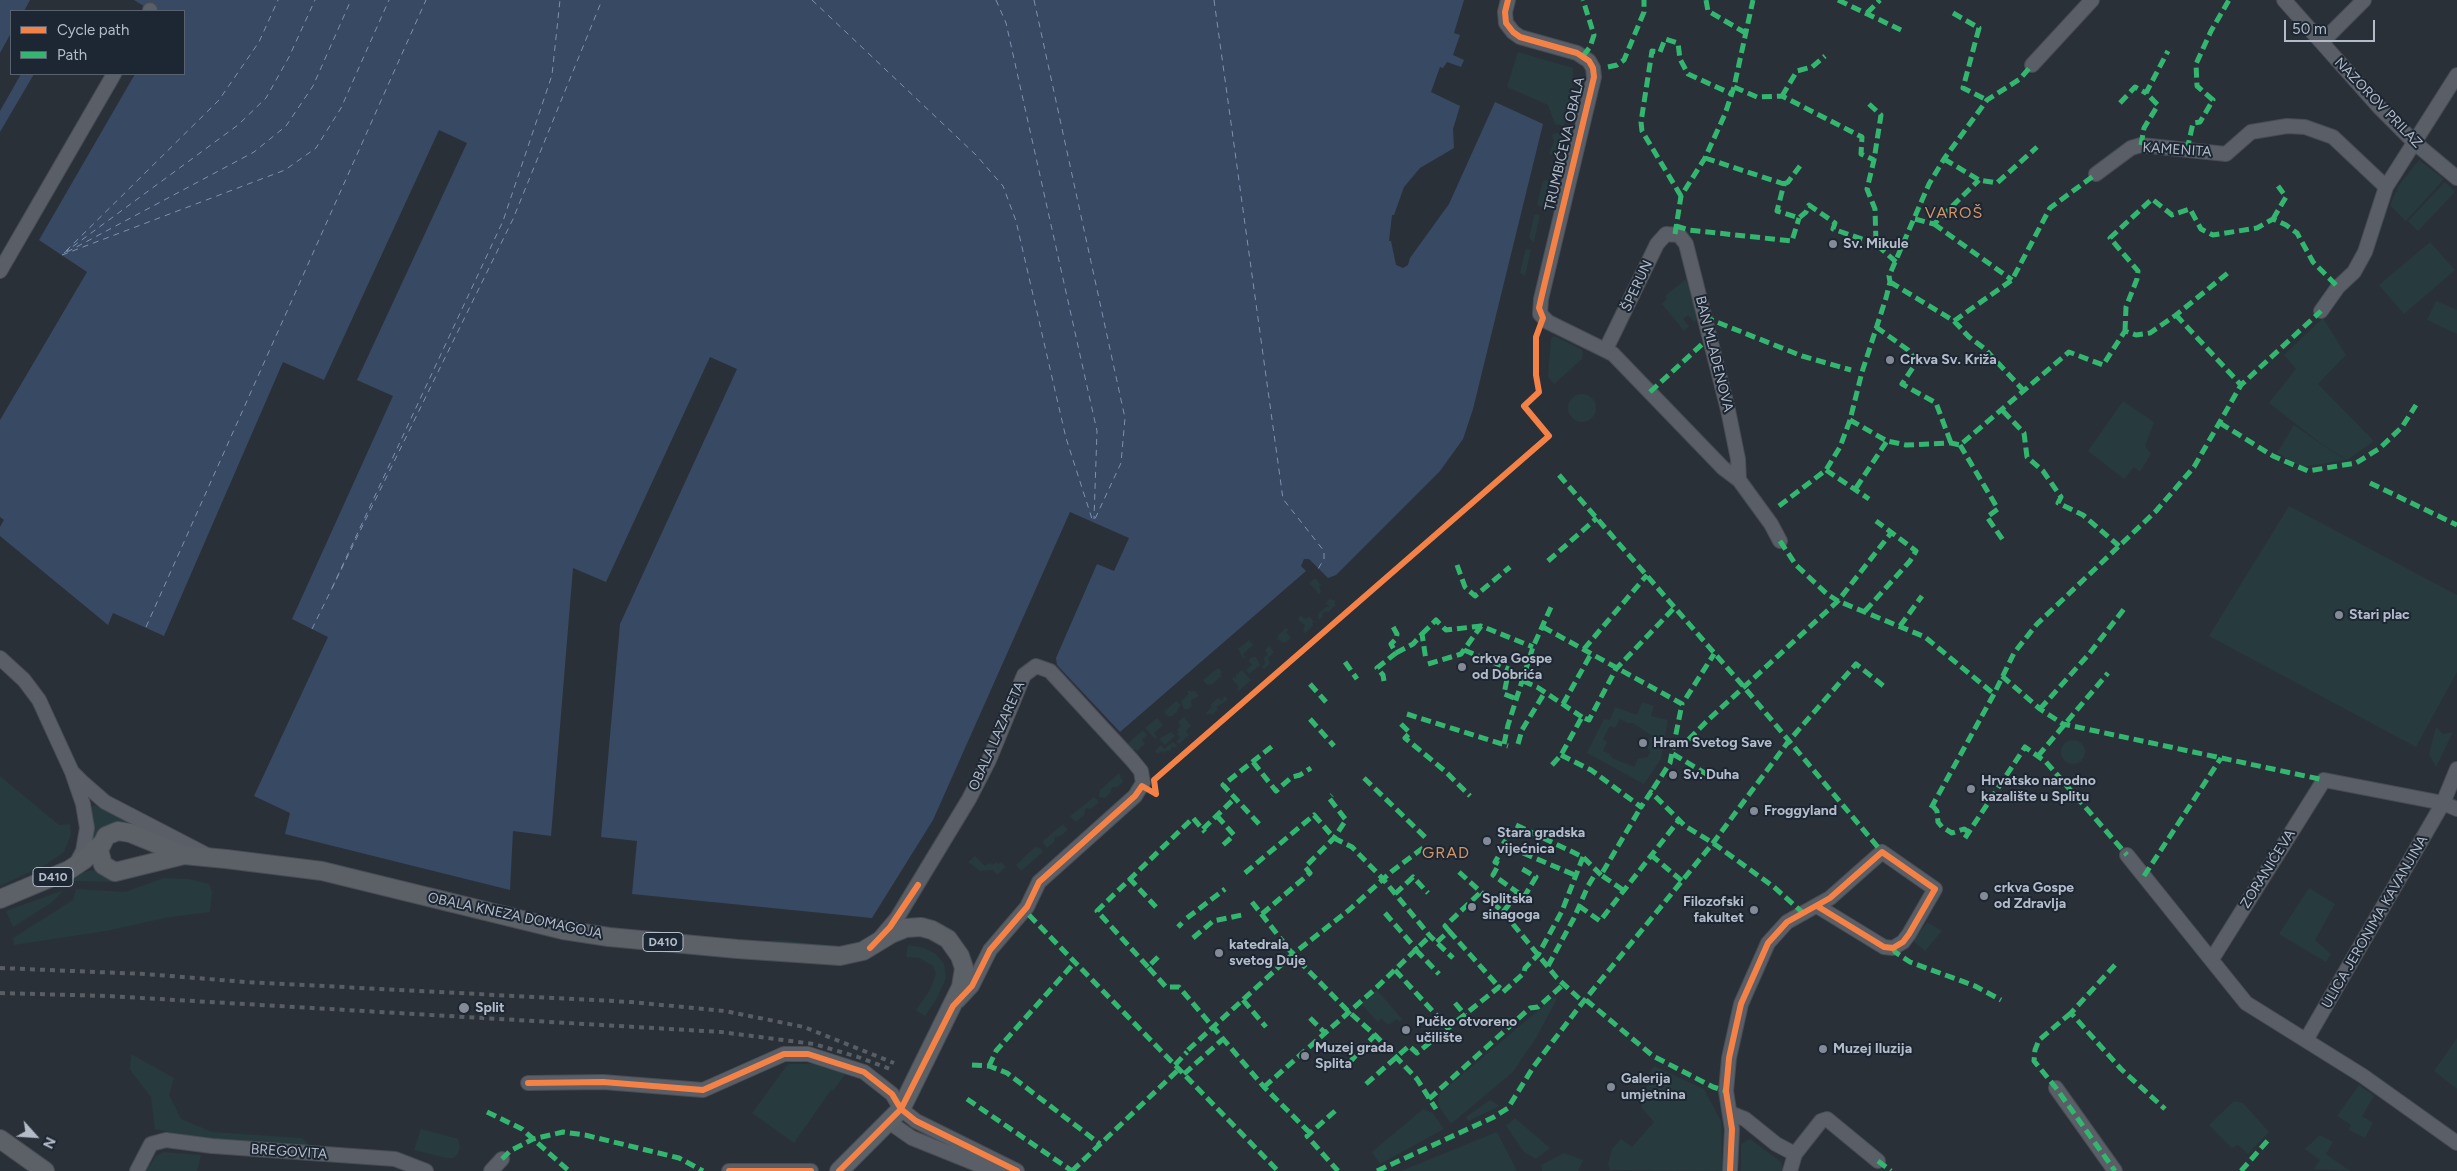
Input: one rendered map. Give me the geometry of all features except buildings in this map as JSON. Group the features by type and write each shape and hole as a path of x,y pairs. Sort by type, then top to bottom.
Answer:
{"main road":[{"name":"OBALA KNEZA DOMAGOJA","path":"184,855 115,872 101,861 98,854 100,845 110,833 124,832 184,855 322,872 563,930 602,936 823,956 852,954 870,948 891,934 906,928 927,928 943,935 957,950 964,968 961,987 953,1006"},
{"name":"D410","path":"0,899 75,866 100,845"},
{"name":"D410","path":"839,1171 895,1116 953,1006"},
{"path":"0,1138 45,1171"}],"street":[{"name":"TRUMBIĆEVA OBALA","path":"1508,0 1505,12 1506,24 1513,32 1520,37 1578,53 1589,61 1593,68 1594,77 1539,308 1543,318 1606,349"},
{"name":"NAZOROV PRILAZ","path":"2284,0 2379,107 2414,143 2457,178"},
{"path":"2322,42 2364,0"},
{"path":"2032,65 2088,1"},
{"path":"0,271 113,75"},
{"path":"2321,311 2338,287 2354,272 2364,252 2386,187 2457,75"},
{"name":"KAMENITA","path":"2096,174 2131,148 2141,145 2226,154 2251,132 2287,126 2305,126 2333,137 2386,187"},
{"name":"ŠPERUN","path":"1606,349 1657,244 1666,234 1675,234"},
{"name":"BAN MLADENOVA","path":"1675,234 1679,235 1686,244 1728,410 1738,459 1739,480"},
{"path":"1606,349 1718,463 1739,480 1771,524 1780,541"},
{"name":"OBALA KNEZA DOMAGOJA","path":"0,658 24,680 40,700 72,772 106,802 212,858"},
{"name":"OBALA LAZARETA","path":"870,948 897,918 958,818 989,760 1022,680 1032,668 1043,667 1057,677 1141,771 1142,786 1136,796 1039,882 1024,910 993,946 972,986 953,1006"},
{"name":"ULICA JERONIMA KAVANJINA","path":"2306,1040 2443,803 2457,769"},
{"path":"72,772 83,804 87,828 83,851 75,866"},
{"name":"ZORANIĆEVA","path":"2212,959 2324,780 2443,803"},
{"path":"2443,803 2457,809"},
{"path":"1730,1171 1732,1129 1726,1091 1729,1058 1739,1010 1750,978 1768,942 1776,932 1796,915 1817,906 1840,889 1882,852 1935,889 1903,942 1889,948 1872,940 1817,906"},
{"path":"2127,855 2246,1002 2364,1076 2457,1143"},
{"path":"528,1083 603,1082 703,1090 784,1054 799,1052 819,1056 864,1072 892,1094 895,1116 912,1138 994,1171"},
{"path":"2056,1088 2115,1171"},
{"path":"1730,1113 1744,1118 1776,1144 1795,1154"},
{"path":"895,1116 926,1128 1018,1171"},
{"path":"1790,1171 1795,1154 1821,1121 1827,1119 1878,1161"},
{"name":"BREGOVITA","path":"137,1171 151,1144 166,1140 212,1146 395,1159 426,1171"},
{"path":"491,1171 502,1159"},
{"path":"729,1171 811,1171"}],"green space":[{"path":"1518,52 1573,68 1572,92 1564,126 1555,124 1548,105 1507,87"},
{"path":"1556,133 1562,134 1557,156 1549,154 1554,141 1552,135"},
{"path":"2419,160 2444,179 2406,221 2390,205 2399,185"},
{"path":"1543,181 1549,181 1543,207 1537,205"},
{"path":"2445,182 2455,192 2418,231 2408,221"},
{"path":"1536,214 1540,215 1534,242 1529,238"},
{"path":"2430,242 2455,270 2404,314 2379,285"},
{"path":"1527,249 1531,250 1525,276 1520,273"},
{"path":"1686,279 1698,318 1694,322 1688,315 1683,319 1689,326 1684,331 1662,304 1667,299 1665,296"},
{"path":"2436,301 2457,310 2457,334 2427,320"},
{"path":"2323,318 2346,355 2318,384 2374,441 2347,460 2319,442 2269,403 2296,369 2284,355"},
{"path":"1554,336 1581,349 1583,353 1582,359 1554,384 1548,377 1551,339"},
{"path":"1582,394 1592,398 1596,408 1592,418 1582,422 1572,418 1568,408 1572,398"},
{"path":"2123,401 2154,422 2145,446 2151,454 2140,472 2134,467 2124,479 2088,451"},
{"path":"2294,425 2346,460 2302,467 2277,453"},
{"name":"Stari plac","path":"2289,506 2457,595 2457,672 2416,747 2209,636"},
{"path":"1315,578 1321,585 1319,586 1321,592 1319,594 1309,583"},
{"path":"1330,599 1336,601 1334,603 1336,605 1328,612 1326,611 1322,614 1323,616 1319,620 1318,614 1326,607 1330,607 1326,603"},
{"path":"1300,615 1304,619 1310,617 1314,622 1305,633 1303,630 1305,625 1298,620"},
{"path":"1286,628 1288,630 1286,632 1291,638 1285,643 1277,639 1278,635"},
{"path":"1249,640 1253,645 1243,654 1245,657 1243,658 1238,649"},
{"path":"1269,646 1274,652 1268,658 1270,664 1264,669 1262,667 1265,664 1264,658 1268,654 1265,650"},
{"path":"1256,657 1260,665 1249,674 1246,670 1252,665 1248,660"},
{"path":"1218,668 1222,672 1220,674 1222,676 1211,685 1207,685 1203,680"},
{"path":"1242,670 1251,680 1239,691 1237,689 1239,687 1232,679 1234,677 1236,679 1236,675"},
{"path":"1190,690 1191,692 1194,690 1199,696 1191,700 1192,706 1184,709 1181,701 1189,694 1187,692"},
{"path":"1224,696 1228,700 1216,707 1218,709 1212,715 1210,713 1207,715 1206,713 1212,707 1210,705 1218,698 1222,701"},
{"path":"1176,701 1181,705 1177,709 1178,711 1172,716 1168,716 1164,712"},
{"path":"1642,702 1654,706 1651,716 1668,720 1661,759 1644,784 1587,753 1604,719 1610,720 1615,707 1637,715","holes":["1620,719 1633,723 1652,736 1647,744 1650,753 1648,757 1638,759 1634,767 1612,758 1610,754 1603,751 1607,742 1603,739 1610,726 1615,728"]},
{"path":"1184,717 1191,726 1186,731 1189,735 1179,744 1176,742 1180,738 1177,730 1181,726 1178,722"},
{"path":"1157,718 1163,725 1154,733 1157,737 1155,739 1145,728"},
{"path":"2436,727 2443,734 2453,732 2436,767 2429,754"},
{"path":"1143,730 1147,735 1142,740 1145,744 1137,751 1135,749 1131,753 1125,746"},
{"path":"1171,732 1175,736 1165,745 1159,739"},
{"path":"2073,740 2082,743 2085,752 2082,761 2073,764 2064,761 2061,752 2064,743"},
{"path":"1173,742 1177,746 1174,748 1172,746 1170,752 1168,750 1164,753 1162,751 1158,754 1155,751 1161,745 1164,749"},
{"path":"1119,773 1123,782 1117,787 1112,787 1110,793 1105,798 1099,797 1100,790"},
{"path":"0,776 59,825 70,824 71,835 64,852 47,864 0,886"},
{"path":"1094,797 1098,800 1098,803 1091,809 1086,808 1084,815 1076,822 1070,816"},
{"path":"94,805 136,826 135,830 98,833 95,838 91,838 91,808"},
{"path":"1063,824 1068,830 1062,835 1055,837 1054,842 1047,848 1043,843 1044,840"},
{"path":"1035,847 1040,848 1043,852 1021,871 1016,865"},
{"path":"975,856 985,866 990,863 992,865 996,862 998,864 1001,862 1006,867 997,875 993,870 980,871 968,862"},
{"path":"93,870 113,880 112,882 74,881 73,875"},
{"path":"164,878 189,879 209,884 212,892 210,912 170,917 106,931 14,945 13,938 73,900 76,889 125,892"},
{"path":"2309,888 2335,904 2315,940 2331,954 2326,962 2279,934"},
{"path":"64,890 51,903 13,927 6,911"},
{"path":"1927,922 1942,931 1925,951 1913,941"},
{"path":"780,940 824,945 824,951 757,942"},
{"path":"908,945 924,948 936,954 944,964 946,978 936,1000 925,1016 916,1010 930,990 936,974 933,966 919,958 906,957"},
{"path":"1377,990 1402,1019 1399,1022 1397,1019 1388,1025 1381,1018 1378,1022 1360,1003"},
{"path":"1554,997 1557,999 1536,1038 1513,1072 1451,1124 1438,1105 1439,1094"},
{"path":"2457,1038 2457,1089 2434,1071"},
{"path":"131,1054 174,1078 169,1095 181,1119 212,1132 302,1138 312,1148 198,1141 190,1136 155,1129 151,1097 130,1070"},
{"path":"788,1064 815,1064 849,1069 833,1091 831,1090 794,1143 752,1113"},
{"path":"1654,1066 1704,1089 1721,1121 1722,1171 1610,1170 1608,1165 1612,1149 1621,1139 1632,1147 1654,1122 1641,1107 1646,1096 1648,1075"},
{"path":"2359,1085 2374,1096 2362,1116 2373,1123 2365,1138 2349,1130 2351,1125 2337,1116"},
{"path":"1490,1100 1500,1106 1468,1121 1466,1117"},
{"path":"2234,1101 2243,1103 2269,1132 2248,1154 2238,1145 2232,1148 2209,1125"},
{"path":"1423,1109 1433,1113 1444,1129 1380,1164 1372,1152"},
{"path":"1515,1118 1550,1148 1536,1159 1524,1152 1506,1126"},
{"path":"421,1129 458,1139 460,1147 458,1154 453,1158 446,1158 414,1150"},
{"path":"1497,1132 1517,1171 1401,1171 1403,1170"},
{"path":"2320,1135 2333,1142 2326,1154 2350,1171 2314,1169 2320,1160 2305,1149"},
{"path":"1750,1139 1781,1162 1783,1171 1741,1171 1741,1144"},
{"path":"164,1152 201,1155 197,1171 146,1171 156,1156"},
{"path":"1564,1153 1583,1160 1578,1171 1542,1171 1541,1165"}],"water":[{"path":"0,0 30,0 25,10 10,10 10,35 0,53"},
{"path":"134,0 1464,0 1454,33 1460,35 1453,55 1464,60 1461,67 1447,62 1443,68 1440,67 1431,92 1460,106 1453,129 1454,148 1420,168 1404,187 1394,215 1392,215 1389,241 1391,241 1396,265 1403,268 1408,265 1410,258 1449,204 1495,102 1543,124 1473,409 1463,439 1440,471 1336,575 1328,578 1309,559 1304,559 1301,566 1306,571 1120,732 1057,665 1056,658 1097,564 1114,571 1129,538 1070,512 933,820 872,918 632,894 637,841 601,837 620,624 737,369 710,357 606,582 573,568 551,836 513,831 510,890 285,834 290,813 254,796 328,637 292,619 393,396 357,380 467,143 439,130 324,380 283,362 164,636 113,613 108,625 0,536 0,527 4,520 0,517 0,420 87,272 39,240 134,75 185,75 185,10 150,10"},
{"path":"20,75 33,75 0,132 0,111"}],"ferry route":[{"path":"66,251 219,100 259,42 278,0"},
{"path":"64,253 238,125 266,98 289,57 315,0"},
{"path":"67,252 254,152 286,126 313,86 351,0"},
{"path":"62,255 285,170 316,148 341,108 389,0"},
{"path":"146,627 426,0"},
{"path":"332,588 503,221 552,75 560,0"},
{"path":"312,629 513,219 602,0"},
{"path":"812,0 976,155 1003,186 1016,221 1066,438 1093,522"},
{"path":"996,0 1006,23 1097,431 1094,519"},
{"path":"1034,0 1125,418 1121,463 1094,521"},
{"path":"1214,0 1283,499 1324,551 1324,559 1318,569"}],"railway":[{"path":"0,968 145,974 246,982 631,1002 725,1011 804,1027 894,1063"},
{"path":"0,993 108,996 721,1032 814,1044 890,1069"}],"marked path":[{"path":"1583,0 1594,35 1590,47 1583,56"},
{"path":"1608,67 1617,65 1624,60 1644,12 1644,0"},
{"path":"1706,0 1708,11 1744,32"},
{"path":"1675,234 1681,196 1705,158 1725,114 1734,87 1753,0"},
{"path":"1838,0 1901,30"},
{"path":"1867,13 1880,0"},
{"path":"2187,150 2193,123 2200,122 2213,100 2197,86 2196,64 2211,31 2229,0"},
{"path":"1953,13 1979,28 1963,88 1987,100"},
{"path":"1681,196 1642,131 1641,122 1652,51 1660,52 1665,39 1678,43 1680,59 1688,74 1732,94"},
{"path":"2141,145 2144,128 2158,105 2146,93 2168,51"},
{"path":"1782,96 1797,71 1812,67 1825,56"},
{"path":"1779,506 1826,470 1840,447 1850,420 1862,372 1886,298 1890,282 1889,276 1929,184 1944,159 1987,100 2020,79 2032,65"},
{"path":"1734,87 1757,97 1782,96 1862,137 1861,154 1874,160"},
{"path":"2120,103 2135,87 2146,93"},
{"path":"1869,104 1881,115 1867,189 1875,209 1876,244 1896,262"},
{"path":"1944,159 1979,180 1997,183 2037,147"},
{"path":"1705,158 1784,184 1777,211 1799,218 1806,212 1809,205 1835,223 1833,229 1876,244"},
{"path":"1784,184 1788,182 1800,166"},
{"path":"1890,282 1954,321 2012,280 2050,208 2096,174"},
{"path":"1915,219 1934,224 1979,180"},
{"path":"2273,219 2286,197 2278,186"},
{"path":"2125,331 2126,307 2137,279 2138,271 2110,238 2152,199 2172,215 2190,209 2201,229 2213,235 2257,228 2273,219 2286,225 2297,233 2313,262 2338,287"},
{"path":"1676,226 1689,230 1792,241 1799,218"},
{"path":"1934,224 2012,280"},
{"path":"1850,420 1887,441 1906,445 1951,443 1960,445 2069,352 2103,365 2125,331 2136,335 2150,333 2176,315 2229,272"},
{"path":"1931,808 1994,694 2014,653 2037,624 2156,511 2194,467 2241,385 2321,311"},
{"path":"2176,315 2241,385"},
{"path":"1704,317 1802,356 1851,370"},
{"path":"1954,321 1969,337 1985,349 2024,391"},
{"path":"1876,327 1908,350 1914,358 1914,366 1902,384 1936,403 1951,443"},
{"path":"1650,392 1710,337"},
{"path":"2220,423 2273,456 2308,471 2356,463 2380,448 2402,427 2416,405"},
{"path":"2003,411 2024,433 2027,457 2043,471 2061,497 2058,503 2083,515 2119,546"},
{"path":"1856,488 1887,441"},
{"path":"1960,445 1998,509 1987,517 2005,543"},
{"path":"1826,470 1869,499"},
{"path":"1559,475 1744,687 1882,852"},
{"path":"2370,483 2457,525"},
{"path":"1548,561 1597,518"},
{"path":"1865,611 1910,561 1916,551 1876,521"},
{"path":"1675,742 1685,743 1838,601 1891,533"},
{"path":"1780,541 1796,565 1827,594 1838,601 1925,637 1994,694"},
{"path":"1457,565 1465,587 1475,596 1510,567"},
{"path":"1584,649 1647,575"},
{"path":"1900,626 1922,596"},
{"path":"1504,744 1508,725 1533,647 1551,607"},
{"path":"1552,765 1561,755 1582,717 1589,720 1616,669 1675,607"},
{"path":"2040,709 2089,654 2124,609"},
{"path":"1422,634 1436,620 1446,630 1481,626"},
{"path":"1384,681 1383,675 1377,668 1396,653 1391,644 1396,639 1397,634 1391,623"},
{"path":"1428,664 1461,654 1481,626 1533,647"},
{"path":"1543,627 1682,704 1670,763 1651,792"},
{"path":"1396,653 1413,644 1422,634 1426,660"},
{"path":"1464,650 1509,669 1504,694 1517,699"},
{"path":"1563,704 1591,654"},
{"path":"1686,698 1714,654"},
{"path":"1345,662 1357,679"},
{"path":"1377,1171 1494,1117 1508,1108 1534,1066 1583,1002 1713,843 1788,742 1856,664 1886,688"},
{"path":"2038,756 2108,673"},
{"path":"2002,676 2040,709 2063,724 2324,780"},
{"path":"1523,681 1537,687 1582,717"},
{"path":"1310,684 1326,702"},
{"path":"1518,744 1522,730 1545,692"},
{"path":"1407,714 1508,746"},
{"path":"1310,719 1334,746"},
{"path":"1401,724 1410,733 1405,738 1445,771 1470,796"},
{"path":"1259,824 1223,785 1275,744"},
{"path":"1965,838 2025,747 2046,762 2127,855"},
{"path":"1673,754 1713,778"},
{"path":"1561,755 1591,770 1641,807 1651,792 1685,826 1713,843 1774,887 1802,912"},
{"path":"2144,876 2221,758"},
{"path":"1253,762 1276,791 1292,777 1300,775 1311,768"},
{"path":"1364,778 1427,839"},
{"path":"1262,914 1310,873 1305,867 1334,838 1346,820 1329,798 1332,795"},
{"path":"1203,829 1235,798"},
{"path":"1932,805 1937,811 1938,822 1942,827 1952,833 1964,829 1969,832"},
{"path":"1623,890 1601,875 1641,807"},
{"path":"1245,873 1314,815 1334,838 1352,847 1383,879 1430,936 1453,958"},
{"path":"1217,816 1234,835 1223,845"},
{"path":"1148,967 1097,911 1193,818 1205,832"},
{"path":"1579,906 1600,921 1679,820"},
{"path":"1516,825 1583,857 1597,871"},
{"path":"1503,844 1506,840"},
{"path":"1188,1050 1293,954 1349,910 1391,872 1427,845"},
{"path":"1523,853 1577,876"},
{"path":"1651,855 1682,881"},
{"path":"1498,857 1495,862 1499,864 1493,875 1524,897 1536,877 1519,867"},
{"path":"1366,1084 1409,1046 1417,1053 1499,987 1503,992 1524,973 1525,968 1538,955 1562,911 1583,857"},
{"path":"1548,966 1574,918 1588,886 1597,871 1601,875"},
{"path":"1459,872 1503,912 1557,978 1583,1002"},
{"path":"1395,894 1413,877 1428,893"},
{"path":"1129,878 1156,907"},
{"path":"1187,918 1225,889"},
{"path":"1437,942 1449,931 1445,926 1482,891"},
{"path":"1503,912 1518,893"},
{"path":"1252,902 1295,957 1417,1079 1436,1109"},
{"path":"1385,913 1417,950"},
{"path":"1029,915 1278,1171"},
{"path":"1193,938 1213,921 1242,915"},
{"path":"1178,927 1182,923"},
{"path":"1449,931 1499,987"},
{"path":"1264,1087 1375,989 1430,936"},
{"path":"1893,948 1895,952 1910,962 1975,986 2001,1000"},
{"path":"1416,950 1439,974"},
{"path":"1158,957 1148,967 1166,987 1179,987 1264,1087 1310,1133"},
{"path":"989,1066 996,1051 1075,962"},
{"path":"2115,965 2071,1013 2121,1069 2165,1109"},
{"path":"1395,970 1449,1029"},
{"path":"1429,1099 1530,1008 1538,1007 1564,984"},
{"path":"1243,1000 1266,1027"},
{"path":"1586,1000 1653,1056 1713,1087 1726,1091"},
{"path":"1455,1003 1465,1015"},
{"path":"2071,1013 2039,1040 2035,1050 2034,1061 2056,1088 2115,1171"},
{"path":"1310,1018 1325,1033"},
{"path":"1349,1063 1375,1035"},
{"path":"1184,1074 1223,1039"},
{"path":"1175,1065 1187,1052"},
{"path":"972,1065 989,1066 1007,1073 1100,1144"},
{"path":"1072,1171 1179,1069"},
{"path":"967,1099 1072,1171"},
{"path":"1335,1111 1307,1136 1338,1171"},
{"path":"487,1112 522,1129 569,1171"},
{"path":"502,1159 510,1151 533,1139 563,1132 585,1135 679,1158 703,1171"},
{"path":"2241,1171 2270,1138"},
{"path":"1878,1161 1891,1171"}],"cycle path":[{"path":"1156,794 1154,780 1549,436 1524,406 1539,392 1536,375 1536,337 1543,318 1539,308 1594,77 1593,68 1589,61 1577,53 1520,37 1513,32 1506,23 1505,12 1508,0"},
{"path":"839,1171 901,1109 953,1006 972,986 990,950 1027,907 1039,882 1135,796 1142,786 1156,794"},
{"path":"1730,1171 1732,1129 1726,1091 1729,1058 1741,1004 1768,943 1787,922 1830,898 1882,852 1935,889 1909,934 1903,942 1893,948 1884,947 1817,906"},
{"path":"870,948 890,927 918,885"},
{"path":"528,1083 603,1082 703,1090 784,1054 808,1054 864,1072 892,1094 901,1109 916,1121 1017,1171"},
{"path":"729,1171 811,1171"}],"place":[{"name":"Sv. Mikule","path":"1833,244"},
{"name":"Crkva Sv. Križa","path":"1890,360"},
{"name":"Stari plac","path":"2339,615"},
{"name":"crkva Gospe od Dobrića","path":"1462,667"},
{"name":"Hram Svetog Save","path":"1643,743"},
{"name":"Sv. Duha","path":"1673,775"},
{"name":"Hrvatsko narodno kazalište u Splitu","path":"1971,789"},
{"name":"Froggyland","path":"1754,811"},
{"name":"Stara gradska vijećnica","path":"1487,841"},
{"name":"crkva Gospe od Zdravlja","path":"1984,896"},
{"name":"Splitska sinagoga","path":"1472,907"},
{"name":"Filozofski fakultet","path":"1754,910"},
{"name":"katedrala svetog Duje","path":"1219,953"},
{"name":"Split","path":"464,1008"},
{"name":"Pučko otvoreno učilište","path":"1406,1030"},
{"name":"Muzej Iluzija","path":"1823,1049"},
{"name":"Muzej grada Splita","path":"1305,1056"},
{"name":"Galerija umjetnina","path":"1611,1087"}],"district":[{"name":"VAROŠ","path":"1954,213"},
{"name":"GRAD","path":"1446,853"}]}
